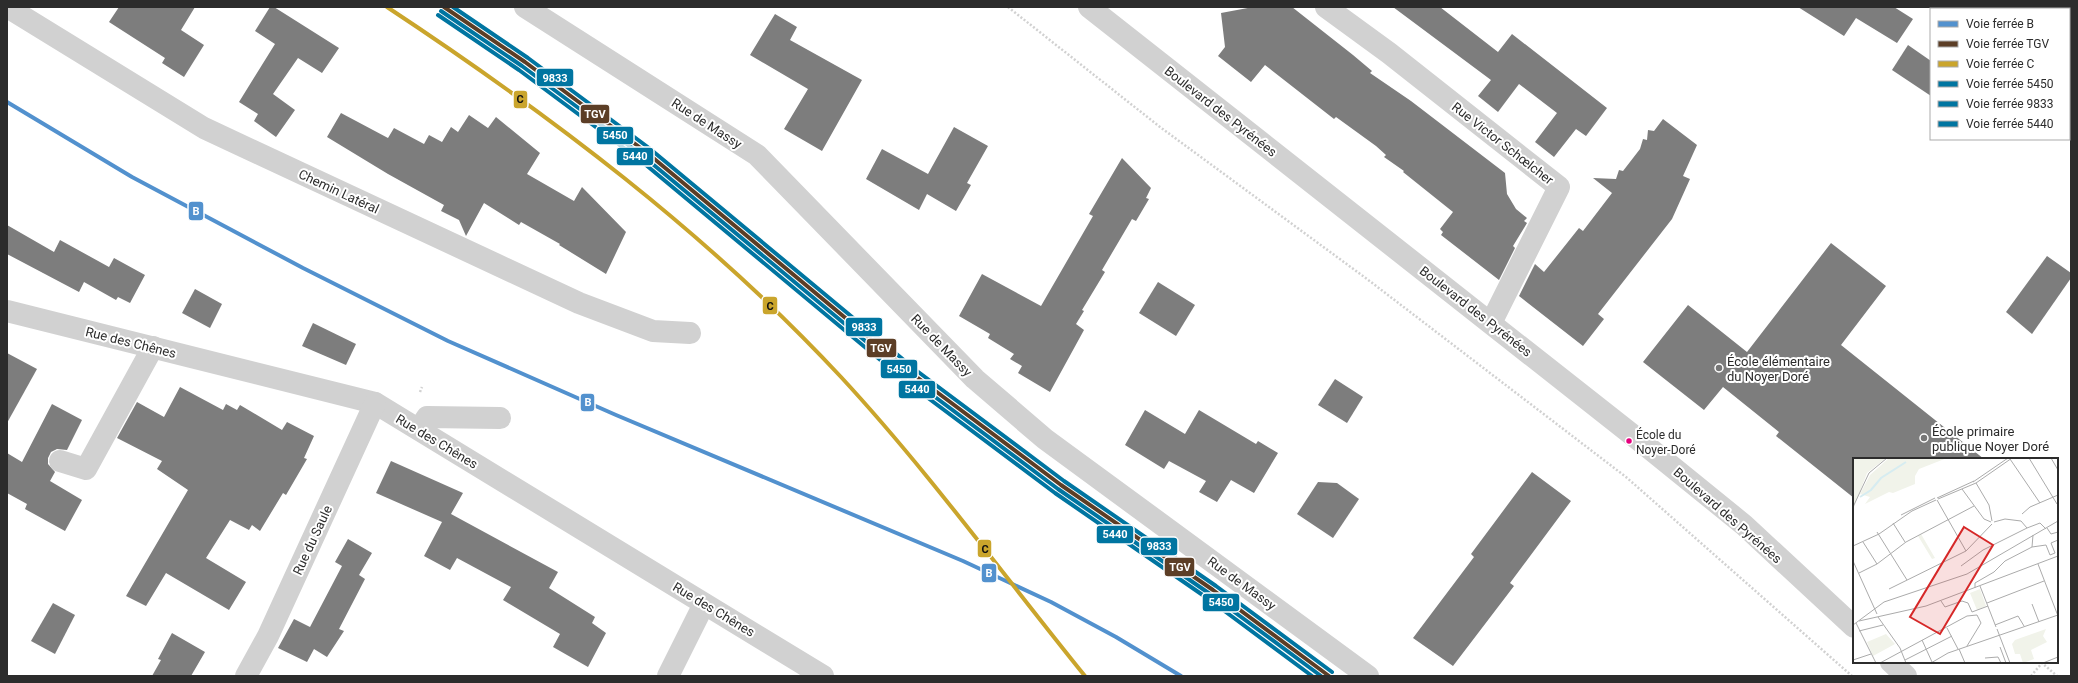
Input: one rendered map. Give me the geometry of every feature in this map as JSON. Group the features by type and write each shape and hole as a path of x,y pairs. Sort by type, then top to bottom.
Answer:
{"street":[{"name":"Chemin Latéral","path":"7,7 204,128 579,303 653,331 690,333"},
{"name":"Rue de Massy","path":"525,7 757,155 975,379 1045,439 1368,676"},
{"name":"Boulevard des Pyrénées","path":"1089,7 1626,429 1744,526 1853,626"},
{"name":"Rue Victor Schœlcher","path":"1326,7 1389,53 1559,187 1492,323"},
{"name":"Rue des Chênes","path":"7,311 375,402 823,676"},
{"path":"60,461 86,469 153,347"},
{"name":"Rue du Saule","path":"246,676 268,636 375,402"},
{"path":"419,429 427,417 500,418"},
{"path":"668,676 704,604"},
{"path":"1892,663 1906,676"}],"path":[{"path":"1008,7 1160,126 1367,279 1626,476 1852,676"},
{"path":"2031,676 2042,663 2057,676"}],"building":[{"path":"119,7 195,7 181,30 204,45 184,77 162,63 165,58 109,22"},
{"path":"270,7 274,7 339,48 322,73 298,58 273,94 295,110 276,137 254,121 258,114 239,102 275,44 255,31"},
{"path":"1253,7 1292,7 1372,71 1370,73 1411,101 1505,173 1507,194 1516,209 1527,218 1524,221 1527,223 1513,246 1515,248 1499,280 1441,235 1443,232 1440,229 1453,212 1403,172 1404,171 1384,157 1386,155 1376,146 1336,117 1334,119 1265,65 1251,82 1218,56 1225,47 1221,13"},
{"path":"1393,7 1440,7 1498,52 1512,34 1607,108 1586,136 1576,129 1554,157 1535,142 1557,113 1519,84 1498,112 1478,96 1491,80"},
{"path":"1798,7 1894,7 1913,19 1897,43 1856,18 1844,36"},
{"path":"775,14 797,27 790,40 862,80 822,151 784,129 808,89 750,55"},
{"path":"1908,45 1930,60 1930,95 1892,70"},
{"path":"341,113 388,138 394,128 424,144 429,135 442,142 451,127 458,132 469,115 488,128 496,117 540,153 527,174 574,201 582,187 626,232 606,274 559,245 560,244 521,222 519,225 484,203 466,236 459,220 441,211 444,205 388,174 327,137"},
{"path":"1663,119 1697,145 1683,176 1690,179 1672,219 1598,314 1604,319 1583,346 1519,296 1535,264 1544,272 1579,228 1583,231 1612,193 1593,178 1616,179 1619,170 1623,171 1640,149 1643,139 1647,140 1648,130 1654,131"},
{"path":"954,127 988,146 967,183 971,185 956,211 927,194 919,210 866,179 882,149 928,174"},
{"path":"1122,158 1151,188 1146,198 1149,199 1136,221 1132,219 1102,270 1105,272 1082,310 1084,311 1076,324 1084,330 1050,392 1018,373 1022,366 1010,359 1014,354 988,338 990,334 959,316 982,274 1041,306 1093,216 1089,214"},
{"path":"7,225 54,252 60,240 109,267 114,258 145,275 130,303 118,297 116,300 84,282 79,292 7,254"},
{"name":"École élémentaire du Noyer Doré","path":"1831,243 1886,286 1841,345 1983,458 1853,458 1853,497 1776,436 1779,432 1723,387 1704,410 1643,362 1688,305 1747,352"},
{"path":"2047,256 2071,273 2071,278 2032,334 2006,312"},
{"path":"1158,282 1195,305 1176,336 1139,313"},
{"path":"195,289 222,304 210,328 182,313"},
{"path":"313,323 356,344 346,365 302,346"},
{"path":"7,353 37,369 7,423"},
{"path":"1335,379 1363,397 1347,423 1318,405"},
{"path":"180,387 223,410 226,404 237,410 240,405 282,430 287,422 314,436 304,458 307,459 286,495 283,493 260,531 252,525 249,530 230,520 206,558 246,582 229,610 166,573 146,606 126,596 188,490 157,469 162,461 117,438 137,402 164,417"},
{"path":"52,404 82,420 67,450 57,449 51,452 48,458 48,464 55,472 50,481 82,500 65,531 25,509 27,504 7,493 7,453 22,462"},
{"path":"1145,410 1185,434 1199,410 1256,444 1258,441 1278,453 1254,493 1231,480 1217,502 1199,492 1206,481 1169,461 1164,469 1125,445"},
{"path":"391,461 463,493 451,514 558,572 549,588 595,617 592,623 606,633 588,667 553,647 560,634 503,600 511,587 457,558 450,570 424,556 442,522 376,493"},
{"path":"1532,472 1571,501 1510,583 1514,586 1453,666 1413,638 1474,557 1471,554"},
{"path":"1318,482 1337,483 1359,499 1333,538 1297,514"},
{"path":"348,539 372,553 359,575 365,579 339,629 344,631 327,657 314,649 307,662 278,648 294,619 310,627 342,566 335,562"},
{"path":"53,603 75,615 55,654 31,641"},
{"path":"172,633 205,652 191,676 152,676 161,660 158,659"}],"rail line":[{"name":"C","path":"387,7 508,90 625,178 682,225 790,324 841,377 904,449 1085,676"},
{"name":"TGV","path":"444,7 525,62 646,152 914,375 1061,485 1213,590 1329,676"},
{"name":"9833","path":"453,7 528,58 649,148 917,371 1064,481 1216,586 1332,672"},
{"name":"5450","path":"441,11 522,66 643,156 911,379 1058,489 1210,594 1321,676"},
{"name":"5440","path":"438,15 519,70 640,160 908,383 1055,493 1207,598 1312,676"},
{"name":"B","path":"7,102 132,177 303,268 448,341 616,415 963,561 1051,602 1116,637 1181,676"}],"place":[{"name":"École élémentaire du Noyer Doré","path":"1719,368"},
{"name":"École primaire publique Noyer Doré","path":"1924,438"},
{"name":"École du Noyer-Doré","path":"1629,441"}]}
